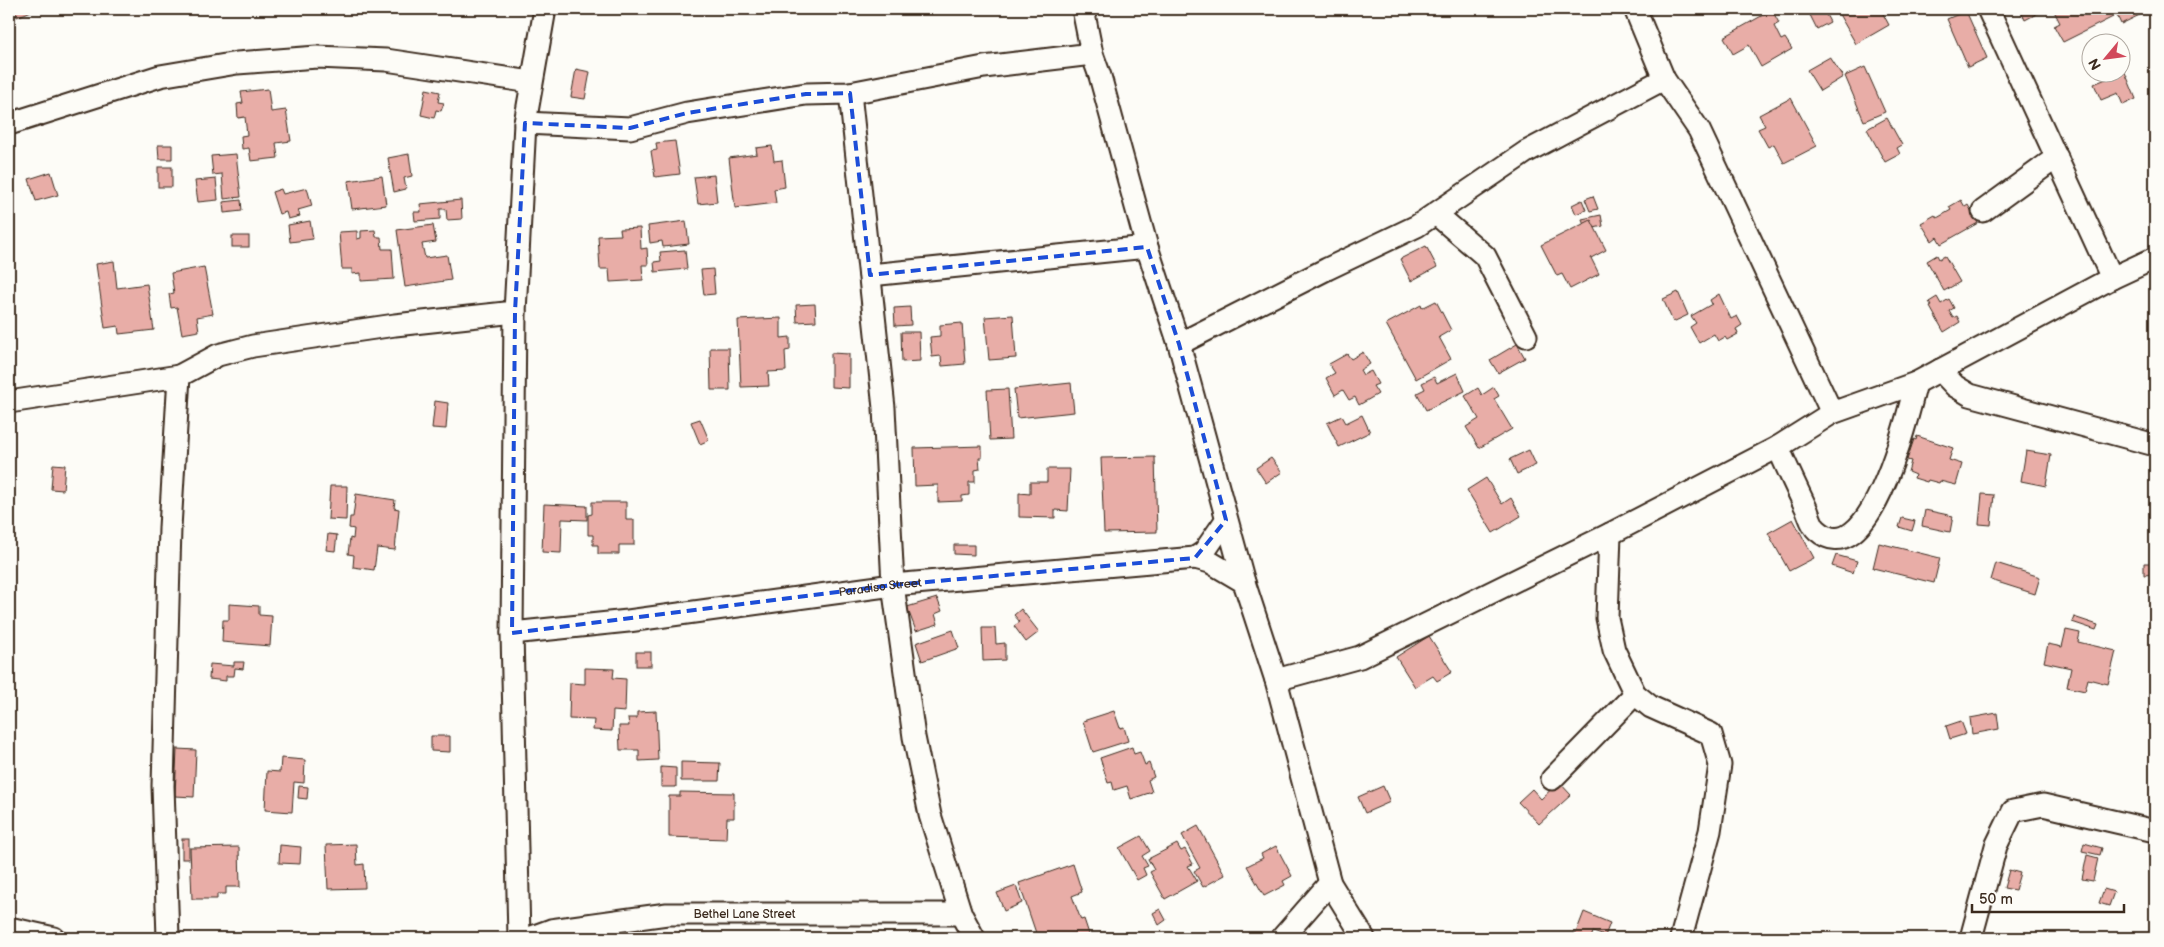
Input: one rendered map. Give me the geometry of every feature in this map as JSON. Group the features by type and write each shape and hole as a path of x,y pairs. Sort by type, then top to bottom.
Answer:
{"street":[{"path":"519,938 512,633 515,312 524,123 545,9"},
{"path":"1084,9 1092,54 1100,76 1147,247 1179,344 1244,582 1276,680 1330,883 1364,938"},
{"path":"1636,9 1664,79 1699,130 1832,413"},
{"path":"1988,9 2112,278"},
{"path":"524,123 630,128 687,113 806,94 850,93 984,67 1092,54"},
{"path":"9,124 160,76 236,63 317,57 386,60 531,82"},
{"path":"1179,344 1417,226 1526,152 1664,79"},
{"path":"850,93 884,408 893,585 914,737 930,815 962,914 974,938"},
{"path":"1983,211 2057,158"},
{"path":"1436,214 1486,256 1526,336"},
{"path":"870,275 1147,247"},
{"path":"1276,680 1360,657 1610,534 1778,447 1832,413 1916,383 2112,278 2155,258"},
{"path":"9,402 178,376 218,355 253,346 395,325 515,312"},
{"path":"1940,370 1955,386 1970,395 2155,445"},
{"path":"168,938 163,786 170,528 178,376"},
{"path":"1778,447 1816,530 1832,538 1845,536 1858,528 1882,492 1904,433 1916,383"},
{"path":"1194,558 1204,552 1226,520"},
{"path":"1610,534 1607,618 1614,650 1635,694 1651,707 1711,734 1720,764 1710,831 1681,938"},
{"name":"Paradiso Street","path":"512,633 628,621 893,585 1194,558 1210,562 1244,582"},
{"path":"1552,779 1635,694"},
{"path":"1971,938 1996,846 2013,811 2043,805 2155,831"},
{"path":"1282,938 1330,883"},
{"name":"Bethel Lane Street","path":"530,938 551,930 667,914 962,914"},
{"path":"9,928 54,938"}],"highlighted area":[{"path":"850,93 870,275 1147,247 1179,344 1226,520 1195,558 893,585 512,633 515,312 525,123 630,128 687,113 806,94"}],"building":[{"path":"14,9 36,9 17,17"},
{"path":"1807,9 1823,9 1830,22 1817,29"},
{"path":"1836,9 1888,9 1882,12 1889,25 1856,44"},
{"path":"2020,9 2046,9 2025,20"},
{"path":"2053,9 2109,9 2113,17 2063,42 2054,26 2060,23"},
{"path":"2114,9 2152,9 2121,24"},
{"path":"1772,10 1779,23 1774,26 1781,40 1785,38 1792,49 1761,67 1749,45 1733,54 1724,37"},
{"path":"1966,11 1987,58 1968,67 1947,19"},
{"path":"1830,57 1843,77 1820,91 1807,70"},
{"path":"1865,67 1885,112 1864,121 1845,76"},
{"path":"576,69 590,72 585,99 571,97"},
{"path":"2099,82 2129,82 2136,99 2123,105 2118,93 2101,100 2094,84"},
{"path":"268,89 271,112 286,110 291,141 276,143 278,158 251,161 249,148 242,149 241,136 247,135 245,117 238,118 237,104 243,103 241,92"},
{"path":"426,89 440,92 438,102 444,103 441,111 436,110 434,118 421,115"},
{"path":"1791,98 1817,146 1784,163 1774,144 1768,147 1758,129 1765,126 1759,115"},
{"path":"1887,118 1902,145 1897,148 1900,154 1885,162 1867,129"},
{"path":"675,141 680,174 655,177 651,151 657,150 656,143"},
{"path":"158,145 172,145 172,159 159,159"},
{"path":"772,146 774,161 782,160 785,187 774,189 776,203 735,208 729,158 757,154 756,148"},
{"path":"236,154 241,197 224,199 222,174 213,175 211,156"},
{"path":"409,154 412,176 404,178 406,189 394,192 388,158"},
{"path":"158,167 172,167 172,187 158,187"},
{"path":"51,172 58,195 36,201 29,179"},
{"path":"714,175 717,202 698,204 694,177"},
{"path":"382,176 386,205 352,209 348,181"},
{"path":"216,179 218,200 198,202 195,181"},
{"path":"307,188 312,206 298,210 300,216 288,219 286,212 279,214 272,192 281,189 283,194"},
{"path":"1593,196 1598,209 1590,211 1585,199"},
{"path":"241,200 242,211 224,213 223,202"},
{"path":"461,200 462,219 447,220 446,209 440,209 440,219 415,221 414,212 421,212 420,204"},
{"path":"1582,200 1586,210 1576,214 1572,205"},
{"path":"1961,200 1965,207 1968,205 1978,223 1941,244 1937,237 1932,241 1921,223 1935,215 1937,218 1951,210 1949,207"},
{"path":"1601,215 1603,226 1585,230 1582,219"},
{"path":"1591,220 1606,250 1591,258 1599,274 1570,289 1562,274 1557,276 1541,245"},
{"path":"310,221 313,239 290,242 288,225"},
{"path":"686,221 689,244 663,247 662,241 650,243 648,226"},
{"path":"433,225 436,242 422,244 425,258 447,255 451,280 405,287 397,230"},
{"path":"640,228 641,249 647,248 648,265 642,265 643,280 610,282 609,269 600,269 598,236 621,235 620,229"},
{"path":"375,230 376,237 381,237 382,249 392,249 394,279 361,281 361,273 352,274 352,269 342,269 339,232 357,231 357,239 361,238 361,231"},
{"path":"232,236 249,236 249,247 232,247"},
{"path":"1426,246 1437,267 1411,281 1400,259"},
{"path":"685,250 687,269 655,272 654,262 661,261 660,252"},
{"path":"1937,255 1939,259 1945,256 1960,282 1944,291 1927,261"},
{"path":"114,261 117,288 147,284 154,330 119,334 118,326 105,328 96,264"},
{"path":"204,267 213,314 197,317 199,331 182,334 177,307 171,308 169,294 174,293 171,273"},
{"path":"713,269 715,294 704,295 701,270"},
{"path":"1678,292 1688,315 1673,322 1663,299"},
{"path":"1719,294 1731,319 1737,316 1742,325 1736,329 1738,334 1727,340 1725,337 1718,341 1714,334 1699,343 1690,327 1696,323 1691,316 1712,304 1710,300"},
{"path":"1937,297 1941,304 1949,299 1954,308 1949,311 1953,318 1957,316 1960,322 1944,332 1929,302"},
{"path":"1436,301 1451,330 1439,337 1451,359 1416,379 1386,324 1421,305 1422,308"},
{"path":"815,304 816,321 797,322 796,305"},
{"path":"910,307 911,325 895,326 894,308"},
{"path":"1013,315 1016,358 989,360 985,317"},
{"path":"781,318 781,338 790,337 790,350 785,351 786,371 768,372 769,386 741,387 738,320"},
{"path":"962,323 965,364 942,366 941,356 932,357 930,337 940,336 940,325"},
{"path":"901,332 919,332 920,361 902,362"},
{"path":"1517,344 1525,358 1498,373 1490,360"},
{"path":"710,348 729,348 730,390 711,390"},
{"path":"1363,352 1370,364 1360,370 1363,375 1371,371 1378,384 1373,386 1378,394 1359,405 1355,397 1349,400 1343,390 1335,395 1326,378 1335,373 1329,364 1347,354 1351,359"},
{"path":"831,353 849,354 849,388 831,387"},
{"path":"1457,373 1465,391 1426,410 1417,393 1425,389 1422,383 1434,377 1437,383"},
{"path":"1071,383 1074,412 1017,418 1014,389"},
{"path":"1494,387 1499,396 1494,399 1512,429 1479,448 1466,427 1479,419 1465,396 1478,388 1482,395"},
{"path":"1008,389 1011,439 990,440 987,390"},
{"path":"435,401 448,403 446,429 432,428"},
{"path":"1362,415 1370,432 1339,447 1327,423 1342,416 1346,423"},
{"path":"700,419 709,440 700,444 691,422"},
{"path":"1917,436 1953,448 1949,460 1962,464 1956,485 1940,481 1939,483 1928,480 1927,482 1914,478 1915,475 1908,472 1911,461 1907,460 1914,439 1916,440"},
{"path":"982,446 982,458 979,458 980,469 975,470 975,482 969,482 969,495 962,496 962,501 938,502 938,485 915,486 914,448"},
{"path":"1529,450 1536,465 1517,474 1510,459"},
{"path":"2026,451 2051,455 2046,486 2021,481"},
{"path":"1155,457 1157,532 1104,533 1101,458"},
{"path":"1271,458 1282,472 1266,483 1256,468"},
{"path":"53,464 65,465 63,490 51,489"},
{"path":"1047,469 1070,469 1068,511 1055,510 1055,518 1019,517 1019,493 1030,494 1030,482 1047,482"},
{"path":"1486,478 1502,504 1511,498 1521,516 1493,533 1467,490"},
{"path":"330,486 347,486 346,520 328,519"},
{"path":"356,494 395,500 394,508 399,509 395,550 377,548 374,570 353,567 354,555 348,554 350,538 353,539 354,529 349,528 350,517 353,517"},
{"path":"1982,494 1994,495 1991,525 1979,524"},
{"path":"592,502 626,502 626,520 634,520 634,545 619,545 619,554 598,554 598,545 593,545 593,535 588,535 588,515 592,514"},
{"path":"544,504 587,506 587,520 562,519 561,553 542,552"},
{"path":"1925,510 1953,516 1950,532 1922,526"},
{"path":"1902,518 1915,521 1912,531 1899,527"},
{"path":"1793,519 1814,558 1789,571 1768,533"},
{"path":"328,534 337,535 335,551 326,550"},
{"path":"1879,543 1940,558 1934,583 1873,568"},
{"path":"954,545 974,545 974,555 954,554"},
{"path":"1836,555 1857,561 1853,573 1832,566"},
{"path":"1996,563 2040,577 2035,594 1991,580"},
{"path":"2144,563 2155,563 2155,574 2144,575"},
{"path":"937,598 942,611 935,614 938,624 916,631 907,607"},
{"path":"229,604 259,606 259,615 272,616 270,646 222,642 223,620 229,620"},
{"path":"1021,609 1039,632 1026,642 1014,626 1020,622 1014,615"},
{"path":"2074,617 2098,625 2096,630 2072,622"},
{"path":"982,628 995,628 996,644 1005,643 1005,660 983,661"},
{"path":"953,630 959,648 922,661 916,643"},
{"path":"2066,630 2080,633 2078,642 2116,651 2108,684 2088,679 2085,691 2067,687 2071,668 2044,662 2048,644 2062,647"},
{"path":"1429,636 1452,672 1437,681 1433,676 1415,687 1396,657"},
{"path":"636,652 651,652 651,666 636,666"},
{"path":"234,662 244,662 243,669 235,668 234,676 226,676 226,681 209,679 210,664 234,666"},
{"path":"585,668 614,669 613,678 626,679 625,712 613,711 612,731 593,730 594,720 569,719 570,683 585,684"},
{"path":"656,711 658,760 639,761 639,750 620,750 619,726 629,726 628,718 637,718 637,712"},
{"path":"1114,711 1120,728 1124,727 1128,741 1093,752 1083,721"},
{"path":"1997,713 1999,729 1972,734 1970,718"},
{"path":"1961,721 1966,734 1950,739 1946,726"},
{"path":"431,736 450,736 450,752 431,751"},
{"path":"1132,747 1134,754 1140,752 1145,765 1149,763 1154,777 1148,780 1152,792 1131,799 1127,786 1114,790 1112,782 1108,783 1100,758"},
{"path":"177,749 196,750 194,797 175,796"},
{"path":"281,758 305,760 304,783 294,782 292,812 265,810 267,771 280,772"},
{"path":"681,762 720,763 719,781 681,781"},
{"path":"661,767 676,768 676,787 661,787"},
{"path":"1559,782 1571,795 1539,824 1518,802 1532,789 1541,799"},
{"path":"299,786 308,787 307,799 298,798"},
{"path":"1383,786 1390,802 1365,813 1358,797"},
{"path":"680,792 734,793 734,818 727,818 726,839 669,837 669,796 680,796"},
{"path":"1198,826 1225,875 1203,887 1194,871 1200,868 1182,835"},
{"path":"1141,836 1150,851 1142,856 1148,866 1143,868 1146,875 1137,880 1119,848"},
{"path":"182,839 189,839 189,859 182,859"},
{"path":"2084,843 2102,848 2100,855 2082,851"},
{"path":"356,844 357,865 364,864 365,888 328,889 326,845"},
{"path":"1177,844 1181,851 1185,849 1193,864 1188,866 1197,881 1165,899 1150,872 1154,870 1148,859"},
{"path":"280,845 301,847 300,864 279,863"},
{"path":"1276,846 1292,876 1283,881 1285,885 1264,896 1247,866 1263,858 1261,854"},
{"path":"239,847 240,887 226,887 226,894 217,894 217,899 192,899 190,848"},
{"path":"2087,855 2098,858 2093,881 2082,879"},
{"path":"1073,864 1082,892 1072,896 1081,920 1084,919 1090,937 1031,938 1037,936 1019,883"},
{"path":"2009,870 2020,873 2015,890 2004,888"},
{"path":"1016,886 1022,903 1004,911 997,893"},
{"path":"2104,889 2114,892 2109,906 2099,903"},
{"path":"1160,909 1166,920 1159,925 1153,913"},
{"path":"1584,912 1610,923 1605,936 1593,932 1591,938 1574,938"}]}
